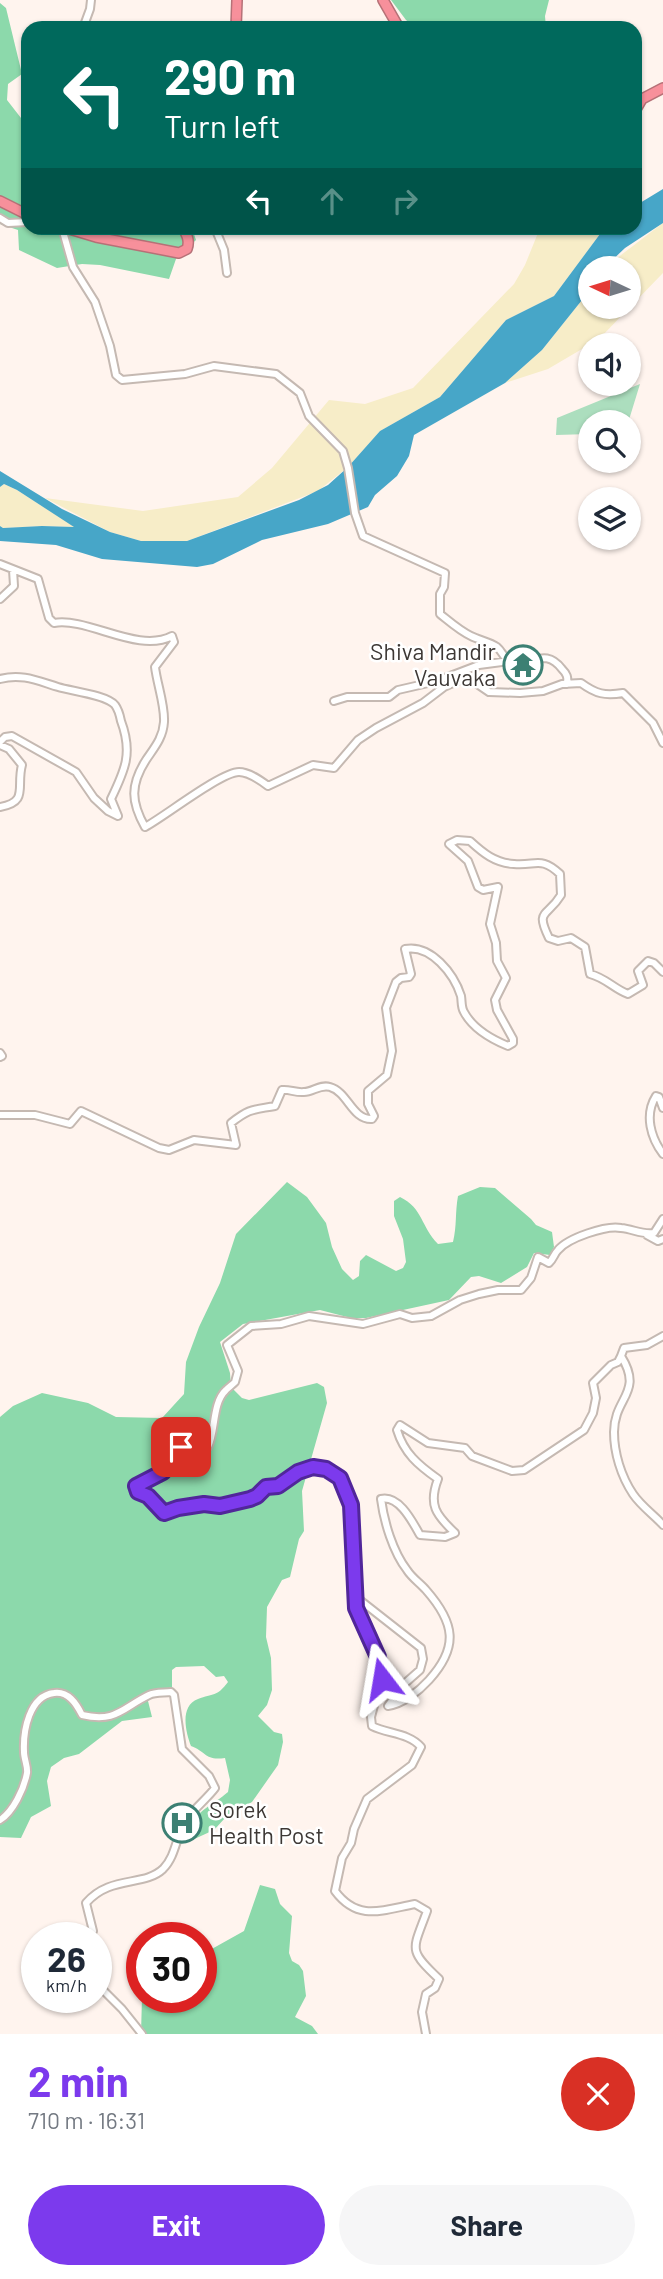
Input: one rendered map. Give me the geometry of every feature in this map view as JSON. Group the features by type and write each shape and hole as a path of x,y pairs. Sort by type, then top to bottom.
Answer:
{"highway":[{"path":"236,21 237,0"},
{"path":"383,0 395,21"},
{"path":"642,99 663,88"},
{"path":"0,201 21,212"},
{"path":"89,235 179,253 187,249 187,235"}],"street":[{"path":"86,21 91,0"},
{"path":"0,218 8,223 21,222"},
{"path":"66,235 74,267 95,302 116,374 122,380 185,374 214,366 276,374 300,393 309,416 343,451 355,513 363,536 445,573 444,587 440,594 440,614 468,635 498,647 503,656 511,661"},
{"path":"218,235 224,250 227,273"},
{"path":"0,564 38,579 54,623 68,620 111,635 144,639 163,641 172,636 174,642 155,667 165,721 159,742 145,761 135,785 135,809 145,827 175,805 237,772 251,775 268,786 313,765 334,768 358,740 423,703 444,687 467,677 489,692 520,694 581,683 595,694 623,693 653,723 663,743"},
{"path":"0,599 15,586 13,570"},
{"path":"334,701 347,697 389,697 398,690 437,681 479,665 542,657 551,659 561,667 568,677 567,684"},
{"path":"0,679 10,676 34,678 57,687 106,699 116,705 123,725 128,755 124,772 111,799 118,816 94,798 76,772 12,736 5,737 0,744 9,749 22,765 19,776 21,787 18,800 12,805 0,807"},
{"path":"0,1115 35,1115 70,1124 81,1111 159,1148 169,1150 194,1140 236,1145 231,1124 257,1107 275,1106 285,1089 304,1093 322,1086 331,1087 341,1093 363,1119 372,1119 374,1116 368,1104 368,1091 387,1075 392,1051 386,1008 396,982 411,974 405,949 410,948 438,960 452,977 463,1011 472,1023 496,1041 508,1046 513,1043 495,1000 506,978 497,961 496,943 490,924 498,887 483,890 478,887 468,861 449,844 457,840 470,841 484,855 497,860 514,864 541,862 560,874 561,895 542,915 541,921 549,938 558,941 572,938 585,947 590,974 602,977 618,990 628,994 643,985 638,971 644,963 654,963 663,972"},
{"path":"663,1108 656,1096 652,1102 650,1131 654,1143 663,1154"},
{"path":"646,1234 654,1233 663,1219"},
{"path":"426,2034 422,2012 426,1994 435,1989 439,1979 420,1963 417,1956 417,1937 427,1911 415,1903 370,1913 342,1901 335,1891 342,1858 351,1843 367,1799 412,1765 421,1747 415,1740 372,1726 370,1717 382,1679 378,1657 356,1608 351,1505 340,1478 326,1469 313,1467 298,1472 278,1486 266,1487 257,1496 232,1504 204,1504 178,1508 169,1513 164,1513 148,1496 138,1492 136,1486 163,1472 181,1447 208,1447 218,1404 224,1391 235,1382 238,1371 227,1345 251,1326 281,1324 309,1316 363,1324 400,1314 412,1318 431,1316 460,1300 479,1294 498,1290 521,1290 531,1278 538,1257 549,1263 555,1252 564,1244 592,1231 615,1227 646,1234 658,1241 663,1239"},
{"path":"354,1596 421,1648 423,1659 420,1670 403,1685 388,1706 395,1705 420,1688 435,1672 447,1657 451,1637 439,1609 399,1557 381,1499 387,1498 396,1502 420,1535 444,1537 455,1533 434,1507 432,1493 438,1479 411,1458 401,1444 397,1430 400,1425 428,1443 465,1448 472,1456 512,1471 524,1470 584,1430 593,1413 596,1398 593,1383 611,1365 618,1362 624,1348 647,1345 663,1336"},
{"path":"621,1356 631,1380 629,1390 618,1409 614,1431 617,1458 634,1496 663,1525"},
{"path":"0,1821 18,1798 27,1772 24,1736 35,1704 51,1693 65,1693 82,1715 92,1717 124,1712 150,1694 171,1692 174,1695 182,1749 209,1776 215,1788 183,1823 178,1842 163,1869 149,1876 117,1883 91,1897 86,1903 91,1922"},
{"path":"112,1999 142,2034"}],"green space":[{"path":"391,0 549,0 545,21 406,20"},
{"path":"0,3 6,8 21,70 21,75 8,84 7,100 21,118 21,235 194,235 196,240 176,259 169,279 100,265 82,264 57,268 19,250 18,230 0,224"},
{"path":"611,396 636,396 632,410 578,410 578,434 556,435 557,418"},
{"path":"287,1182 307,1197 326,1223 332,1247 342,1269 353,1280 359,1276 360,1261 366,1255 396,1271 403,1268 406,1262 403,1239 394,1216 394,1201 400,1197 418,1212 438,1244 453,1242 458,1196 480,1187 495,1188 536,1225 552,1232 554,1247 550,1255 534,1253 527,1267 501,1283 479,1276 471,1277 449,1300 366,1318 351,1318 320,1310 243,1324 220,1342 230,1373 231,1387 242,1398 249,1400 317,1383 324,1387 327,1403 302,1491 304,1531 299,1539 290,1577 282,1580 267,1607 266,1637 271,1658 272,1690 267,1705 258,1716 274,1732 282,1734 278,1765 252,1802 225,1818 214,1830 190,1841 189,1832 195,1818 228,1792 230,1780 225,1758 210,1757 191,1746 186,1714 192,1702 218,1692 228,1682 224,1676 216,1677 204,1666 176,1667 172,1670 172,1688 146,1693 152,1717 122,1721 79,1754 64,1758 51,1767 47,1781 51,1806 31,1817 21,1838 0,1837 0,1417 13,1406 42,1393 88,1403 116,1417 162,1418 184,1394 186,1362 220,1283 236,1234"},
{"path":"260,1885 275,1889 280,1904 292,1916 289,1953 292,1961 303,1971 306,1996 295,2017 312,2026 318,2034 141,2034 142,2013 217,2013 217,1946 244,1931"}],"sand":[{"path":"663,223 663,273 641,296 641,256 620,256"},
{"path":"537,235 599,235 584,256 578,256 578,264 554,296 506,320 440,397 380,431 348,467 318,491 187,541 141,541 110,532 45,498 143,511 238,497 272,468 329,400 365,404 413,388 514,284"},
{"path":"578,305 578,319 618,319 605,333 578,333 578,351 548,369 505,383 542,350"},
{"path":"4,484 75,527 3,528 0,526 0,487"}],"water":[{"path":"663,189 663,223 617,256 584,256 599,235 642,235 642,202"},
{"path":"578,264 578,305 542,350 505,383 414,435 409,456 397,476 375,495 368,507 328,524 262,540 213,564 197,567 102,559 56,545 0,541 0,526 74,527 17,490 4,484 0,487 0,471 62,509 110,532 141,541 187,541 299,500 328,485 380,431 440,397 506,320 554,296"}],"place":[{"name":"Shiva Mandir Vauvaka","path":"523,665"},
{"name":"Sorek Health Post","path":"182,1823"}],"route":[{"path":"181,1447 163,1472 136,1486 138,1492 148,1496 164,1513 178,1508 204,1504 220,1506 250,1499 266,1487 278,1486 298,1472 313,1467 326,1469 340,1478 351,1505 356,1608 378,1657 382,1679"}]}
